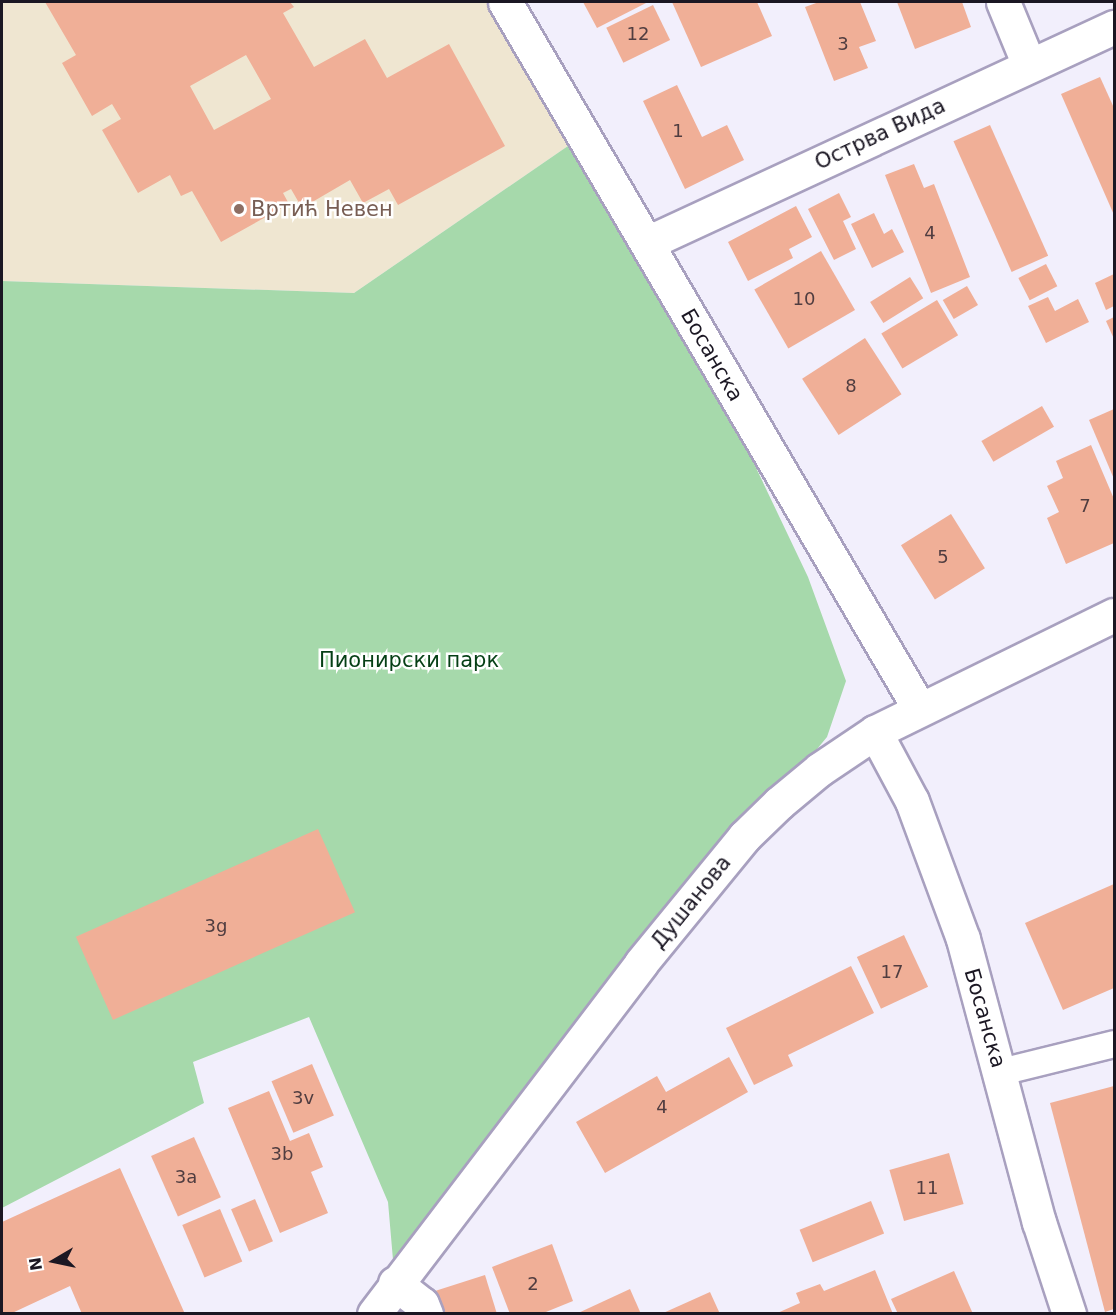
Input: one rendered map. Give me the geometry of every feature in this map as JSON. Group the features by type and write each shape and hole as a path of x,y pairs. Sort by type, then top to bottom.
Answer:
{"street":[{"name":"Босанска","path":"505,2 581,137 647,243 919,708"},
{"path":"1003,2 1029,65"},
{"name":"Острва Вида","path":"647,243 1114,27"},
{"name":"Душанова","path":"374,1314 395,1283 641,963 744,837 820,770 875,732 919,708 1114,615"},
{"name":"Босанска","path":"875,732 912,801 959,928 1001,1072 1039,1222 1069,1314"},
{"path":"395,1283 422,1304 426,1314"}],"lane":[{"path":"1001,1072 1114,1044"}],"shaded area":[{"name":"Вртић Невен","path":"2,2 505,2 581,137 354,293 2,281"}],"green space":[{"name":"Пионирски парк","path":"581,137 658,262 808,577 846,681 827,737 744,837 395,1283 388,1202 309,1017 193,1062 204,1103 2,1208 2,281 354,293"}],"building":[{"path":"45,2 290,2 294,7 283,13 314,67 365,39 387,78 449,44 505,146 398,205 389,189 363,203 350,180 302,208 291,189 283,193 289,204 221,242 192,191 181,196 170,175 138,193 102,130 121,119 112,104 92,116 62,63 76,55","holes":["246,55 271,99 214,130 190,86"]},
{"path":"583,2 648,2 597,28"},
{"path":"672,2 757,2 772,36 701,67"},
{"path":"819,2 860,2 876,41 859,47 868,68 834,81 805,7"},
{"path":"897,2 962,2 971,27 915,49"},
{"path":"653,5 670,40 623,63 606,28"},
{"path":"1100,77 1114,108 1114,215 1061,94"},
{"path":"677,85 702,137 727,125 744,160 685,189 643,101"},
{"path":"990,125 1048,256 1012,272 953,141"},
{"path":"914,164 924,188 934,184 970,277 931,293 885,175"},
{"path":"839,193 851,217 843,221 856,249 834,260 808,209"},
{"path":"796,206 812,237 789,249 793,258 748,281 728,242"},
{"path":"874,213 884,234 892,229 904,252 872,268 851,224"},
{"path":"821,251 855,310 788,348 754,290"},
{"path":"1046,264 1057,286 1030,300 1018,278"},
{"path":"1114,274 1114,306 1106,310 1095,283"},
{"path":"910,277 923,298 883,323 870,302"},
{"path":"967,286 978,305 954,319 943,300"},
{"path":"1048,297 1055,311 1078,299 1089,322 1046,343 1028,306"},
{"path":"937,300 958,335 902,369 881,333"},
{"path":"1114,317 1114,339 1106,321"},
{"path":"865,338 901,394 839,435 802,379"},
{"path":"1042,406 1054,427 993,462 981,441"},
{"path":"1114,409 1114,479 1089,420"},
{"path":"1091,445 1114,499 1114,543 1066,564 1047,518 1059,512 1047,486 1063,478 1056,461"},
{"path":"951,514 985,568 935,600 901,545"},
{"path":"318,829 355,912 113,1020 76,937"},
{"path":"1114,884 1114,988 1063,1010 1025,923"},
{"path":"904,935 928,987 881,1009 857,957"},
{"path":"851,966 874,1013 788,1055 793,1066 754,1085 726,1028"},
{"path":"729,1057 748,1092 605,1173 576,1122 657,1076 666,1092"},
{"path":"312,1064 334,1116 293,1133 271,1081"},
{"path":"1114,1086 1114,1309 1105,1312 1050,1103"},
{"path":"269,1091 290,1141 309,1133 323,1167 311,1172 328,1213 280,1233 228,1108"},
{"path":"194,1137 221,1197 178,1216 151,1156"},
{"path":"949,1153 964,1204 904,1221 889,1170"},
{"path":"120,1168 185,1314 82,1314 70,1286 10,1314 2,1314 2,1222"},
{"path":"255,1199 273,1241 249,1252 231,1209"},
{"path":"871,1201 884,1233 813,1262 800,1230"},
{"path":"220,1209 242,1261 205,1277 182,1225"},
{"path":"552,1244 573,1301 541,1314 510,1314 492,1267"},
{"path":"875,1270 893,1314 775,1314 800,1303 796,1293 820,1284 824,1291"},
{"path":"954,1271 973,1314 898,1314 891,1299"},
{"path":"485,1275 497,1314 442,1314 435,1291"},
{"path":"630,1289 641,1314 576,1314"},
{"path":"710,1292 720,1314 661,1314"}],"place":[{"name":"Вртић Невен","path":"239,209"}]}
